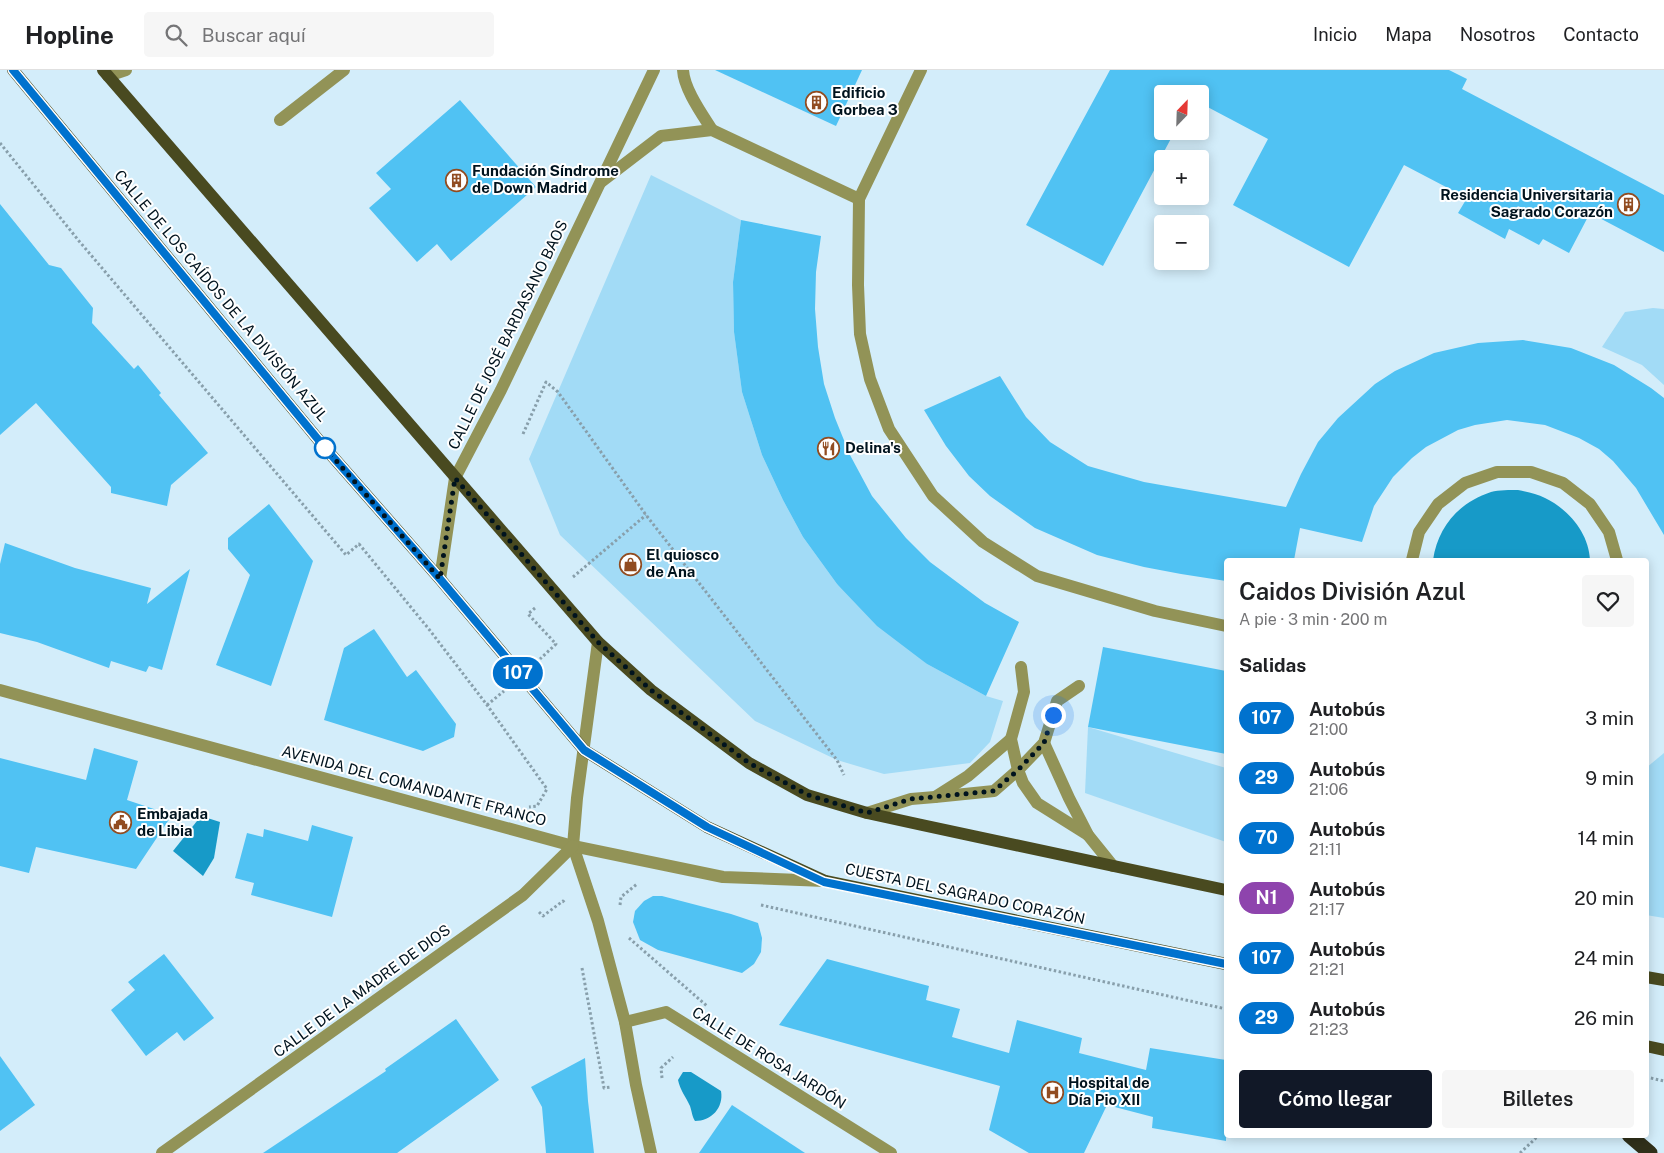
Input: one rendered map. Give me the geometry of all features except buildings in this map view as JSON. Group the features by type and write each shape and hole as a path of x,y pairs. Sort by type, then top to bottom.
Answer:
{"highway":[{"path":"1632,1138 1650,1153"}],"main road":[{"name":"CALLE DE LOS CAÍDOS DE LA DIVISIÓN AZUL","path":"13,70 326,449 440,579 584,750 707,827"},
{"path":"106,73 598,642 651,690 749,763 808,795 867,813 1224,890"},
{"name":"CUESTA DEL SAGRADO CORAZÓN","path":"707,827 824,882 1224,964"},
{"path":"1649,978 1664,980"},
{"path":"1649,1047 1664,1050"}],"street":[{"path":"106,73 126,70"},
{"path":"280,120 344,70"},
{"name":"CALLE DE JOSÉ BARDASANO BAOS","path":"440,579 455,478 494,406 654,70"},
{"path":"683,70 683,77 696,104 712,130"},
{"path":"921,70 859,199 858,285 860,334 870,378 888,429 933,496 983,542 1037,576 1155,611 1224,626"},
{"path":"599,184 661,136 712,130 859,199"},
{"path":"1412,558 1419,532 1438,504 1465,483 1497,472 1531,472 1563,483 1590,504 1609,532 1616,558"},
{"path":"598,642 572,846 598,921 625,1022 651,1153"},
{"path":"1021,667 1024,692 1011,739 1023,783 1037,803 1088,835"},
{"path":"867,813 911,799 994,791 1044,743 1057,701 1079,686"},
{"name":"AVENIDA DEL COMANDANTE FRANCO","path":"0,690 572,846 723,877 824,882"},
{"path":"934,797 968,776 1011,739"},
{"path":"1044,743 1088,835 1113,866"},
{"name":"CALLE DE LA MADRE DE DIOS","path":"162,1153 523,895 572,846"},
{"name":"CALLE DE ROSA JARDÓN","path":"625,1022 666,1012 891,1153"}],"path":[{"path":"0,143 79,241 346,555 359,544 428,628 487,705"},
{"path":"522,434 546,382 558,392 646,515 837,760 844,775"},
{"path":"624,933 659,965"},
{"path":"1649,1078 1664,1081"},
{"path":"1520,1153 1536,1138"}],"shaded area":[{"path":"651,175 741,220 733,282 734,332 742,392 762,455 803,537 837,584 927,664 986,696 1003,701 990,742 970,763 884,774 837,760 755,721 560,535 529,459"},
{"path":"1653,308 1664,309 1664,385 1642,365 1602,347 1625,312"},
{"path":"1501,490 1518,490 1535,494 1562,509 1581,531 1586,540 1590,558 1434,558 1445,527 1459,510 1479,497"},
{"path":"1088,727 1224,767 1224,841 1085,793"},
{"path":"1664,753 1664,918 1649,916 1649,766"},
{"path":"201,816 220,822 214,858 203,876 173,851"},
{"path":"683,1072 691,1072 721,1091 718,1108 706,1119 695,1121 678,1080"}],"bus line":[{"name":"107","path":"13,70 326,449 440,579 584,750 707,827 824,882 1224,964"}],"place":[{"name":"Edificio Gorbea 3","path":"816,102"},
{"name":"Fundación Síndrome de Down Madrid","path":"456,180"},
{"name":"Residencia Universitaria Sagrado Corazón","path":"1629,204"},
{"name":"Delina's","path":"829,448"},
{"name":"El quiosco de Ana","path":"630,564"},
{"name":"Embajada de Libia","path":"121,823"},
{"name":"Hospital de Día Pio XII","path":"1052,1092"}],"route":[{"path":"325,448 440,579 455,478 598,642 651,690 749,763 808,795 867,813 911,799 994,791 1044,743 1053,715"}]}
